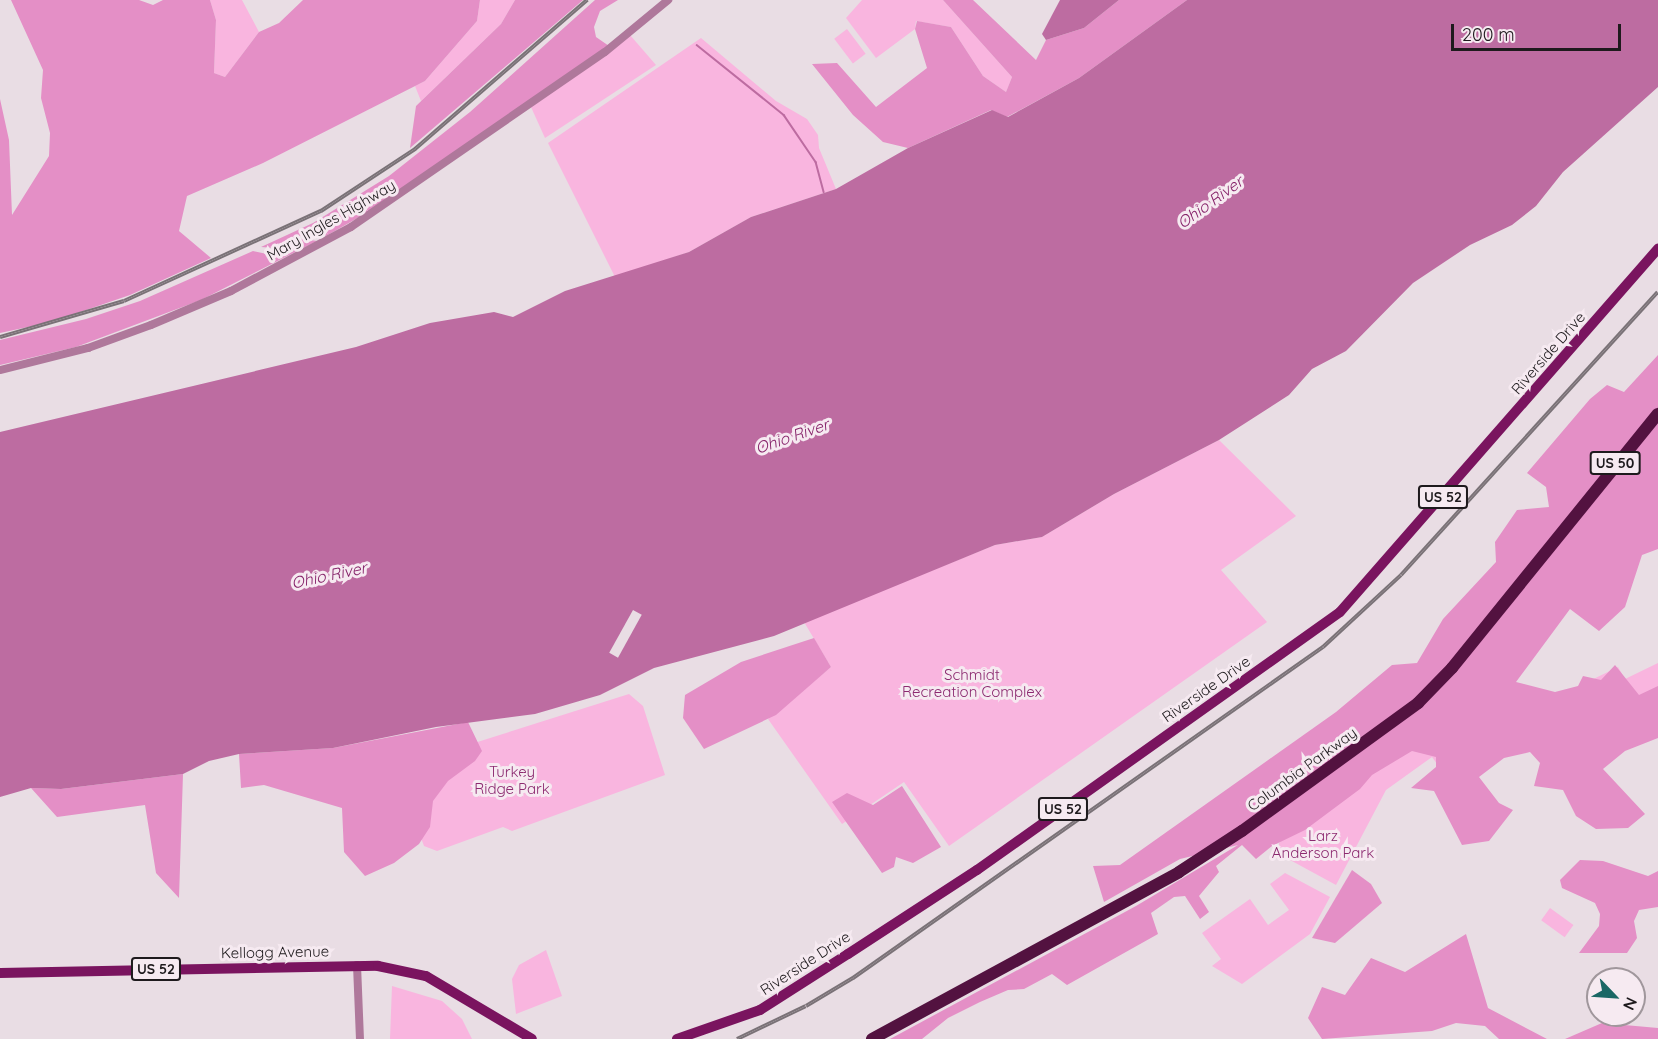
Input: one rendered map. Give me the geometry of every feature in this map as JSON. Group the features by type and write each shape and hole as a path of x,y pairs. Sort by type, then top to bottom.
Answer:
{"highway":[{"name":"Columbia Parkway","path":"872,1039 1179,872 1242,831 1418,703 1452,668 1658,414"}],"main road":[{"name":"Riverside Drive","path":"677,1039 760,1010 848,954 977,870 1332,619 1361,591 1658,249"},
{"name":"Kellogg Avenue","path":"0,973 357,965 426,976 532,1039"}],"street":[{"name":"Mary Ingles Highway","path":"0,370 88,348 151,325 231,291 351,227 605,52 668,0"},
{"path":"357,965 360,1039"}],"green space":[{"path":"210,0 242,0 259,32 225,77 214,73 216,20"},
{"path":"480,0 515,0 501,24 421,101 415,86 425,81 477,21"},
{"path":"862,0 943,0 1012,77 1006,92 983,76 951,27 916,21 915,29 876,58 846,18"},
{"path":"847,29 866,54 853,63 834,39"},
{"path":"630,35 656,65 545,138 531,107"},
{"path":"701,38 776,101 807,119 818,135 819,148 836,189 751,217 689,252 615,277 548,143"},
{"name":"Schmidt Recreation Complex","path":"1219,440 1296,516 1221,570 1267,622 949,846 904,782 842,824 768,719 831,667 804,622 995,545 1042,537 1114,494"},
{"name":"Larz Anderson Park","path":"1658,663 1658,698 1440,768 1432,757 1386,790 1336,885 1279,854 1279,843 1331,791 1344,765 1499,709 1577,687 1618,667 1625,679"},
{"name":"Turkey Ridge Park","path":"629,694 643,706 665,775 512,831 503,827 437,851 424,846 395,768"},
{"name":"Larz Anderson Park","path":"1285,873 1330,897 1310,934 1242,984 1212,966 1221,959 1202,933 1250,899 1268,925 1289,910 1270,884"},
{"path":"1550,908 1573,925 1565,937 1541,920"},
{"path":"546,950 562,996 516,1014 512,979 519,965"},
{"path":"392,986 442,1001 462,1019 472,1039 390,1039"}],"shaded area":[{"path":"11,0 139,0 153,5 163,0 210,0 216,20 214,73 225,77 259,32 279,23 303,0 480,0 477,21 425,81 263,163 187,196 179,231 211,258 130,295 51,322 0,333 0,99 9,140 12,215 49,156 50,133 41,98 43,70"},
{"path":"515,0 583,0 410,148 416,106 501,24"},
{"path":"595,0 618,0 600,11 594,27 596,37 609,46 377,207 326,236 308,232 275,248 261,247 313,223 389,176 470,112"},
{"path":"943,0 973,0 1036,60 1046,40 1084,28 1119,0 1187,0 1079,78 1007,117 991,110 908,148 883,142 853,115 812,64 837,63 876,107 927,68 915,29 917,21 951,27 983,76 1006,92 1012,77"},
{"path":"303,239 317,241 201,300 76,347 0,365 0,340 86,319 140,301 253,251 267,254"},
{"path":"1658,355 1658,549 1642,555 1625,607 1599,631 1570,609 1516,682 1555,692 1578,686 1583,676 1601,680 1615,665 1639,695 1658,686 1658,738 1625,751 1603,769 1645,814 1628,828 1596,829 1576,816 1563,790 1534,786 1540,763 1530,752 1504,758 1479,777 1499,803 1513,810 1489,841 1462,845 1434,791 1411,788 1436,767 1436,757 1412,751 1372,775 1360,789 1305,830 1272,846 1256,859 1242,845 1216,866 1219,872 1199,896 1209,912 1200,919 1185,896 1174,897 1151,913 1158,934 1067,985 1052,974 1024,989 1008,990 948,1018 922,1039 890,1039 1136,906 1238,845 1180,859 1104,902 1093,866 1120,865 1336,712 1392,665 1417,663 1443,619 1496,562 1495,542 1517,510 1549,507 1546,487 1527,473 1590,399 1607,385 1624,392"},
{"path":"814,638 831,667 776,715 704,749 683,718 685,695 741,662"},
{"path":"468,722 482,751 475,761 448,781 433,801 430,827 419,844 394,863 365,876 344,852 342,808 264,785 241,788 239,754 333,748"},
{"path":"183,774 179,898 156,873 145,805 57,817 31,788 61,789"},
{"path":"902,786 941,847 913,863 896,857 894,867 882,873 832,802 847,793 873,805"},
{"path":"1580,860 1603,861 1648,876 1658,871 1658,907 1639,910 1634,921 1637,938 1627,953 1579,953 1599,926 1600,914 1595,903 1562,888 1560,880"},
{"path":"1352,870 1371,884 1382,903 1335,943 1312,938"},
{"path":"1466,934 1488,1008 1547,1039 1499,1039 1485,1026 1456,1023 1432,1031 1322,1039 1308,1018 1322,987 1345,995 1371,958 1405,972"},
{"path":"1593,1027 1658,1028 1658,1039 1565,1039"}],"water":[{"path":"1060,0 1119,0 1084,28 1046,40 1042,34"},
{"name":"Ohio River","path":"1187,0 1658,0 1658,87 1563,172 1536,206 1512,225 1470,245 1413,283 1346,351 1312,369 1289,395 1219,440 1114,494 1042,537 995,545 774,636 654,668 600,695 535,714 436,727 333,748 239,754 209,761 183,774 61,789 31,788 0,797 0,432 356,347 430,323 494,312 513,317 565,291 689,252 751,217 836,189 908,148 992,110 1008,117 1079,78"}],"pier":[{"path":"633,610 642,615 618,658 609,653"}],"waterway":[{"path":"697,45 784,115 816,162 824,192"}],"railway":[{"path":"0,337 124,301 321,211 415,149 587,0"},
{"path":"737,1039 806,1006 853,978 1323,647 1401,575 1658,292"}]}
